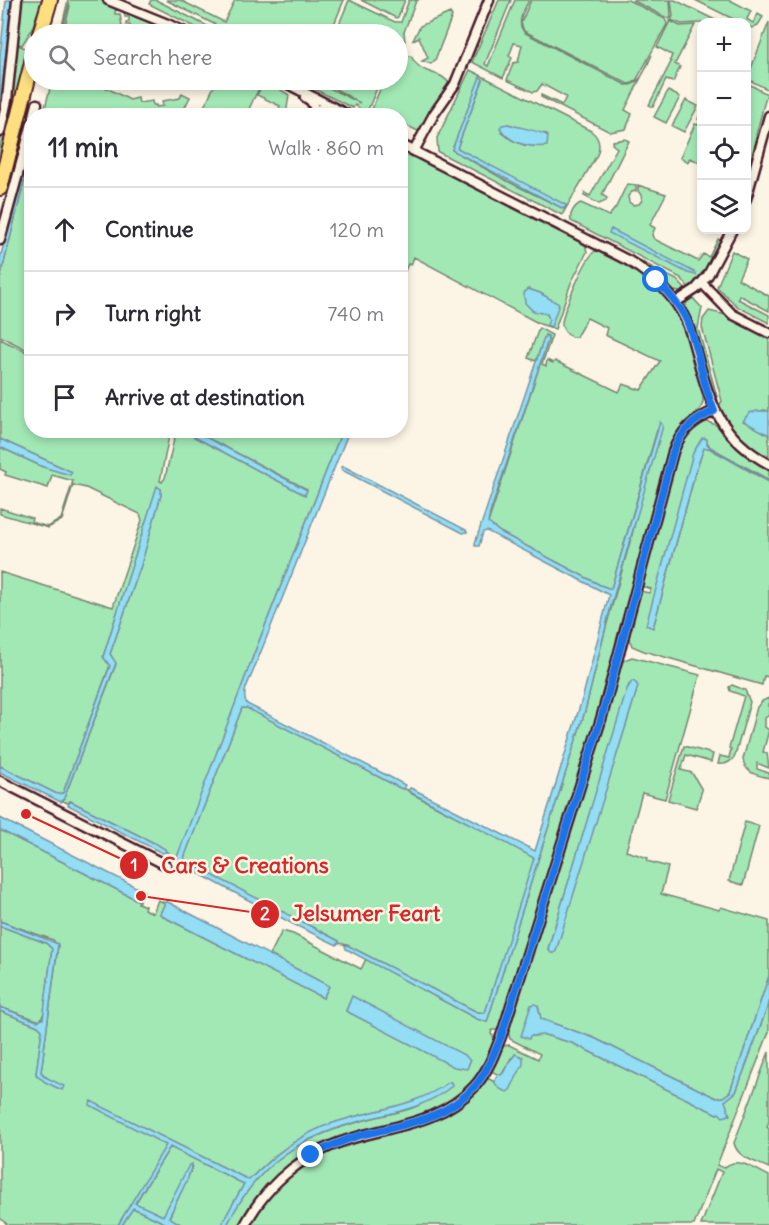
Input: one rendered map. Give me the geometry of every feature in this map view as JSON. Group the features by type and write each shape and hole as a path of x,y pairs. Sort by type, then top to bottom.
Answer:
{"main road":[{"path":"43,24 50,0"},
{"path":"0,188 25,90"}],"street":[{"path":"0,132 7,100 17,0"},
{"path":"108,0 168,24"},
{"path":"124,0 158,16 169,24"},
{"path":"414,151 434,114 455,84 489,0"},
{"path":"291,90 311,101 314,108"},
{"path":"299,90 334,108"},
{"path":"36,108 37,104"},
{"path":"312,104 320,108"},
{"path":"751,184 769,116"},
{"path":"408,148 629,261 656,280 676,302 687,321 714,411 736,440 757,458 769,464"},
{"path":"0,240 24,152"},
{"path":"676,302 702,283 714,267 730,234"},
{"path":"702,283 732,314 769,333"},
{"path":"245,1225 259,1202 273,1186 311,1155 358,1136 425,1119 464,1096 474,1088 485,1072 503,1030 602,716 673,452 678,439 690,424 714,411"},
{"path":"0,781 166,865"}],"green space":[{"path":"20,0 42,0 33,24 24,24 24,42 22,45 16,43"},
{"path":"68,0 102,0 119,7 115,14 120,14 122,24 66,24 69,4 62,24"},
{"path":"151,0 156,0 203,24 189,24 149,4"},
{"path":"166,0 180,0 224,22 235,0 344,0 334,24 214,24"},
{"path":"349,0 395,22 401,22 409,0 419,0 416,1 407,24 339,24"},
{"path":"361,0 405,0 396,18"},
{"path":"499,0 511,0 485,64 488,66 515,0 529,0 521,21 525,33 626,85 636,82 642,75 625,110 632,114 626,129 610,132 541,97 541,95 562,105 566,97 542,84 537,91 533,92 507,80 513,63 518,62 522,45 514,43 509,56 512,58 503,78 472,62"},
{"path":"531,0 628,0 665,19 667,24 637,79 628,84 524,31 521,23"},
{"path":"632,0 670,0 671,17 669,19"},
{"path":"671,0 711,18 697,18 697,23 681,24 671,20 673,16"},
{"path":"695,0 730,0 751,11 748,18 731,18"},
{"path":"124,12 153,24 126,24 129,17 125,17"},
{"path":"450,13 452,16 435,60 431,64 422,61 428,58 419,37 413,40 420,26"},
{"path":"758,14 763,17 758,25 752,28 751,22 753,23"},
{"path":"670,21 680,26 695,25 675,64 680,67 673,82 666,80 653,107 649,105 671,62 672,55 657,47"},
{"path":"769,22 769,90 751,81 751,69"},
{"path":"16,44 24,48 23,78 0,169 0,146 6,121"},
{"path":"408,56 411,56 421,68 442,77 450,85 420,132 408,126 408,108 373,108 380,90 408,90"},
{"path":"470,70 591,131 596,136 599,148 562,215 438,152 437,138","holes":["480,78 483,80 457,148 565,206 564,209 452,150","508,124 535,132 546,134 526,146 501,132"]},
{"path":"751,85 769,95 766,96 756,135 760,137 751,170"},
{"path":"50,90 110,90 130,100 138,98 139,103 152,101 156,107 163,106 162,101 180,98 182,93 190,97 184,108 45,108"},
{"path":"212,90 258,90 249,108 203,108"},
{"path":"260,90 281,90 289,95 287,108 279,108 280,106 257,95"},
{"path":"316,90 333,90 360,103 337,90 376,90 369,108 359,108 355,105 353,108"},
{"path":"668,91 680,97 666,123 654,117"},
{"path":"686,100 697,106 684,132 672,126"},
{"path":"695,124 697,125 697,161 690,158 688,162 680,158"},
{"path":"625,139 629,141 602,195 607,198 606,201 599,204 584,196 585,193 590,196 617,148 612,144 613,141"},
{"path":"408,152 585,243 587,252 571,283 555,329 540,324 414,257 411,265 408,264","holes":["528,289 540,293 559,305 549,319 545,313 533,311 525,291"]},
{"path":"24,182 24,348 0,336 0,279"},
{"path":"627,184 636,185 636,191 628,196 629,202 633,205 639,204 642,200 638,185 666,194 650,225 655,228 652,235 654,239 698,261 703,254 709,257 718,239 722,241 706,271 689,288 681,278 571,221 573,210 581,203 609,216"},
{"path":"600,240 677,280 686,290 674,291 642,265 599,242"},
{"path":"598,251 637,271 651,281 672,306 692,353 703,402 698,411 680,427 670,445 602,702 503,1019 499,1030 492,1030 491,1034 496,1039 481,1069 464,1091 445,1105 424,1114 325,1144 298,1158 265,1188 240,1225 227,1225 254,1183 286,1153 305,1142 348,1125 417,1106 439,1090 402,1105 350,1118 312,1132 279,1153 249,1180 90,1101 166,1145 118,1225 8,1225 0,1218 0,1011 38,1026 42,1030 36,1074 58,1088 41,1072 58,946 53,940 0,921 0,830 139,901 138,903 145,906 144,909 153,913 158,900 165,903 160,914 166,918 323,998 329,986 270,955 282,931 293,934 361,969 366,959 477,1019 487,1022 585,711 632,535 657,430 611,589 500,532 488,523 548,340 548,336 545,335 536,361 528,358 539,328 552,335 542,364 546,366 547,360 553,363 555,361 619,392 623,384 641,390 660,361 605,335 607,328 587,318 576,337 571,337 564,331 562,325 565,310 580,274 591,255","holes":["352,997 470,1061 467,1068 454,1066 346,1011"]},
{"path":"732,251 747,259 738,279 769,296 769,311 739,295 738,299 769,315 769,323 738,307 717,287"},
{"path":"691,296 702,308 698,328 718,400 717,404 686,310 686,304"},
{"path":"709,311 730,316 769,337 769,411 764,410 747,416 744,421 769,435 769,459 740,436 718,407 722,401 702,327 703,319"},
{"path":"0,339 24,351 24,438 169,438 160,481 162,482 165,478 174,438 196,438 305,495 307,489 208,438 339,438 254,654 177,860 158,845 70,801 68,803 63,801 116,664 110,654 141,565 161,489 157,487 104,654 110,665 63,793 57,794 0,766 0,572 113,607 142,520 140,514 86,488 73,485 62,520 48,528 0,514 0,508 32,518 31,522 48,527 61,519 73,481 52,475 48,488 5,475 6,472 0,469 0,447 43,467 72,472 0,439"},
{"path":"708,422 716,425 740,450 769,469 769,480 710,447 705,438 697,467 704,448 709,448 769,482 769,677 764,676 762,685 644,651 632,646 629,638 640,591 649,593 651,589 641,586 678,451 689,432 702,423"},
{"path":"632,657 700,675 665,799 642,793 626,851 648,858 647,861 668,867 661,894 719,910 721,907 769,921 769,976 730,1092 723,1097 716,1098 594,1038 541,1019 538,1006 530,1036 545,1035 572,1043 717,1114 725,1101 736,1092 769,1003 769,1032 717,1165 724,1168 729,1164 740,1163 769,1176 769,1225 701,1225 722,1172 716,1169 694,1225 250,1225 280,1186 319,1156 350,1143 423,1123 454,1107 487,1078 497,1083 514,1057 511,1058 501,1076 491,1071 503,1046 509,1045 538,1059 540,1054 510,1039 508,1031 624,660","holes":["629,685 636,693 554,953 548,949"]},
{"path":"732,685 745,690 750,702 735,756 728,763 718,764 720,756 729,758 731,749 729,748 744,696 730,691 729,687"},
{"path":"769,698 769,715 765,718 765,727 769,730 763,752 767,753 769,768 757,763 757,769 769,773 769,778 749,771 743,759 757,707"},
{"path":"242,708 247,708 533,856 534,862 485,1013 477,1012 339,943 184,859"},
{"path":"684,746 713,754 711,762 686,755 681,770 692,773 702,790 696,808 668,800"},
{"path":"745,822 759,826 743,885 729,881"},
{"path":"0,926 46,943 52,949 44,1013 40,1021 0,1007"},
{"path":"769,1052 769,1121 767,1127 769,1129 769,1168 743,1156 734,1143"},
{"path":"170,1147 244,1184 221,1225 182,1225 169,1218 193,1166 163,1216 136,1204"},
{"path":"133,1208 169,1225 122,1225"}],"water":[{"path":"6,0 12,0 0,107 0,56"},
{"path":"480,77 483,79 457,148 566,205 564,209 452,150"},
{"path":"508,124 548,136 547,146 521,144 509,138 500,128"},
{"path":"24,161 24,182 0,279 0,259"},
{"path":"611,229 696,273 696,275 609,233"},
{"path":"528,289 559,304 551,327 547,325 549,319 547,314 533,311 525,303 524,293"},
{"path":"545,335 548,340 488,523 500,532 611,589 660,422 663,426 612,602 585,711 487,1022 477,1019 346,949 345,946 477,1012 485,1013 534,858 408,791 410,788 413,789 535,851 583,696 609,595 487,531 483,532 479,546 475,546"},
{"path":"769,411 769,435 743,421 749,413"},
{"path":"196,438 207,438 307,490 305,495"},
{"path":"339,438 346,438 247,685 245,700 247,704 405,785 403,789 400,788 247,708 242,708 184,858 187,862 339,941 337,945 293,924 177,861 254,654"},
{"path":"702,438 707,439 710,447 769,482 709,448 704,448 653,628 646,625 693,453"},
{"path":"0,439 72,472 70,475 43,467 0,447"},
{"path":"343,466 467,532 463,533 342,470"},
{"path":"157,486 161,489 161,495 141,565 110,654 116,663 61,802 0,772 0,766 57,794 63,793 110,666 103,657"},
{"path":"632,681 638,686 636,693 556,951 551,953 548,949 627,689"},
{"path":"70,801 158,845 166,852 162,853 68,805"},
{"path":"0,818 144,891 139,901 0,830"},
{"path":"166,901 329,986 323,998 166,918 160,914"},
{"path":"0,921 58,944 41,1072 45,1077 64,1086 62,1090 45,1082 36,1074 42,1030 38,1026 0,1011 0,1007 37,1021 43,1019 52,949 46,943 0,926"},
{"path":"769,976 769,1003 736,1092 725,1101 730,1115 723,1117 719,1113 572,1043 545,1035 530,1036 529,1039 521,1036 531,1005 535,1004 538,1006 541,1019 594,1038 716,1098 723,1097 730,1092"},
{"path":"352,996 466,1056 470,1061 467,1069 454,1067 346,1011"},
{"path":"515,1054 523,1057 523,1064 507,1092 500,1089 494,1082 498,1074 503,1073"},
{"path":"449,1082 452,1086 424,1103 347,1125 304,1142 269,1167 253,1183 227,1225 221,1225 244,1184 170,1147 135,1203 163,1216 189,1165 192,1164 188,1178 169,1217 182,1225 169,1225 133,1208 122,1225 118,1225 166,1145 90,1105 91,1101 249,1180 279,1153 311,1132 336,1122 409,1102"}],"place":[{"name":"Cars & Creations","path":"26,814"},
{"name":"Jelsumer Feart","path":"141,896"}],"route":[{"path":"311,1155 358,1136 411,1124 441,1112 474,1088 494,1055 602,716 673,452 678,439 690,424 714,411 687,321 676,302 656,280"}]}
